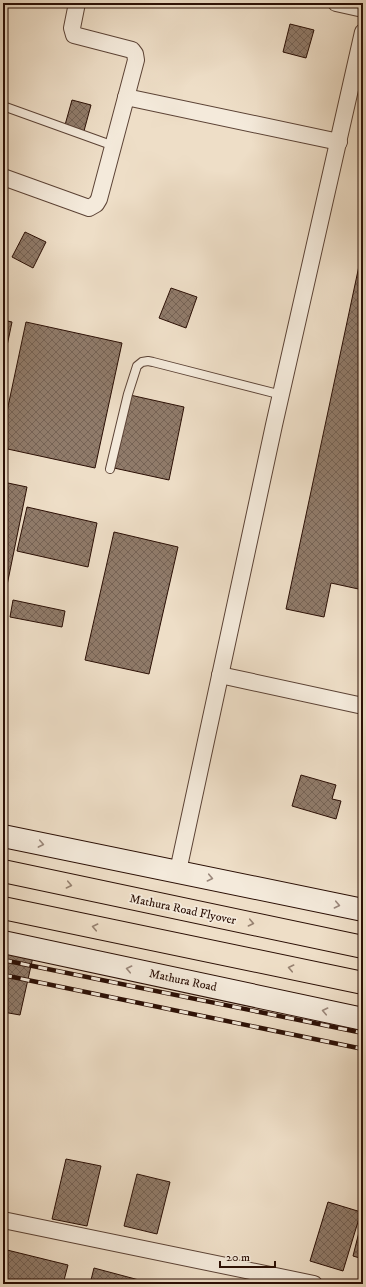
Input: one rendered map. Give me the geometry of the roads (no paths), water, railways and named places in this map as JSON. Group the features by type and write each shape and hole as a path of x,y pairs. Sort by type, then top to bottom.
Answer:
{"highway":[{"name":"Mathura Road Flyover","path":"3,871 363,946"},
{"path":"3,908 363,983"}],"main road":[{"path":"3,836 363,910"},
{"name":"Mathura Road","path":"3,942 363,1019"}],"street":[{"path":"3,178 89,208 96,204 99,199 136,60 135,54 132,50 74,35 72,28 77,3"},
{"path":"336,3 363,9"},
{"path":"178,871 363,32"},
{"path":"126,97 339,142"},
{"path":"220,675 363,706"},
{"path":"3,1220 314,1284"}],"lane":[{"path":"3,106 114,146"},
{"path":"110,469 128,394 137,366 142,362 153,362 282,394"}],"railway":[{"path":"3,960 363,1033"},
{"path":"3,975 363,1049"}]}
